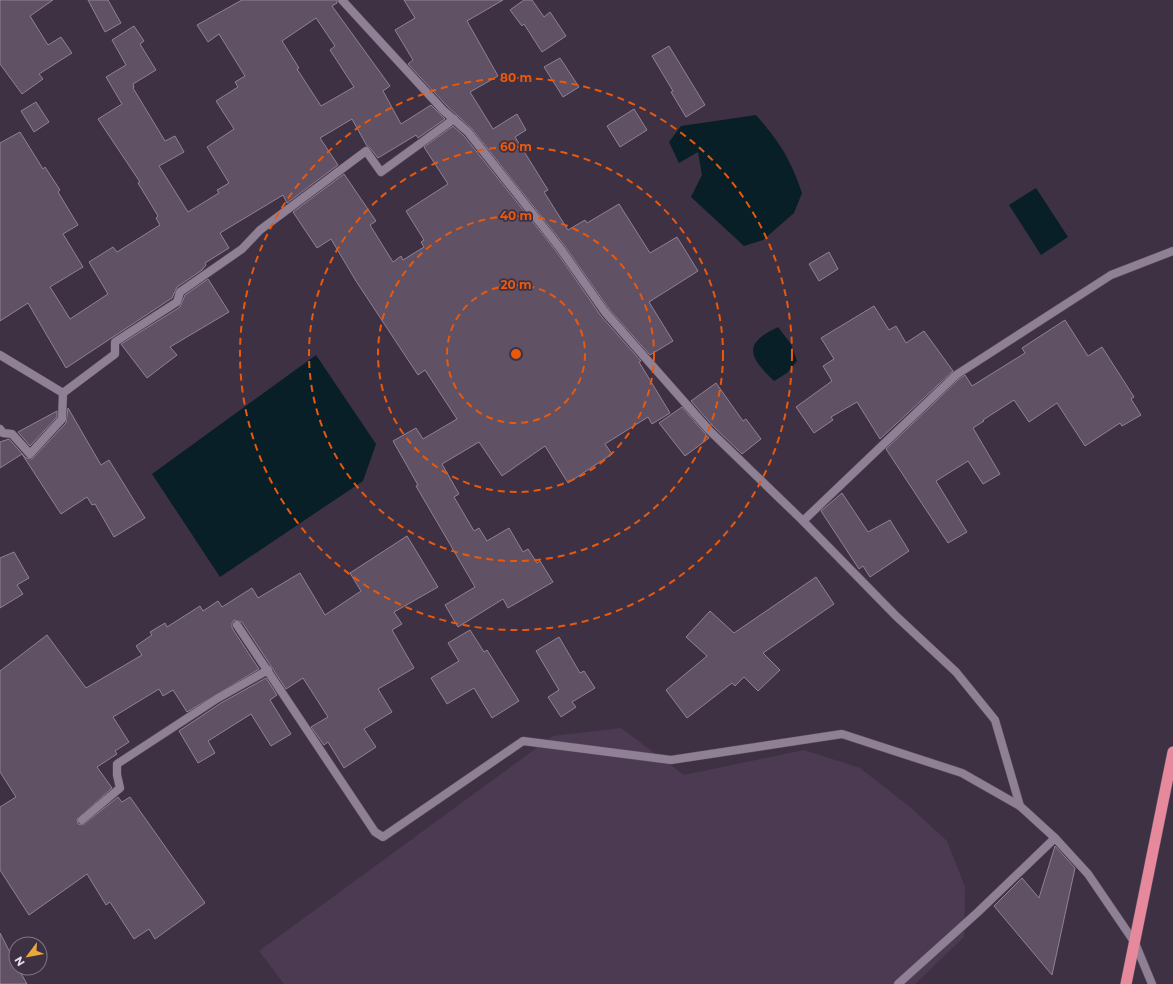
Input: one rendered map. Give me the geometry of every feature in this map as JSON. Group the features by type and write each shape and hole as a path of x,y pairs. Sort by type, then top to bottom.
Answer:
{"highway":[{"path":"1126,984 1173,752"}],"street":[{"path":"342,0 414,79 468,132 517,191 560,248 605,312 633,346 709,430 803,521 896,616 956,672 995,720 1020,806"},
{"path":"63,393 115,354 115,342 176,302 180,292 242,249 260,230 366,151 381,172 454,119"},
{"path":"803,521 956,375 1111,276 1173,251"},
{"path":"0,355 63,393"},
{"path":"0,429 4,433 12,434 30,454 62,419 63,393"},
{"path":"237,625 375,832 383,837 523,741 671,760 842,734 962,773 1020,806 1055,838 1088,874 1135,943 1152,984"},
{"path":"82,820 120,788 116,775 117,764 201,709 268,670"},
{"path":"898,984 978,912 1055,838"}],"shaded area":[{"path":"621,728 684,775 804,750 860,768 910,807 947,841 965,887 964,937 915,984 284,984 259,951 553,736"}],"water":[{"path":"756,115 784,151 802,193 794,213 763,240 744,246 691,197 702,175 698,152 679,163 669,142 681,126"},
{"path":"1036,188 1068,237 1041,255 1009,205"},
{"path":"778,327 791,344 797,361 787,373 774,381 759,365 753,351 754,345 759,339 766,333"},
{"path":"316,355 376,444 363,481 220,577 152,474"}],"building":[{"path":"0,0 53,0 30,16 48,45 61,37 72,53 39,74 43,79 22,94 0,64"},
{"path":"88,0 108,0 121,23 105,32"},
{"path":"242,0 337,0 337,3 332,6 390,86 383,91 401,124 431,105 445,119 418,138 416,135 378,158 367,146 352,119 320,138 338,165 287,203 283,195 220,233 229,248 205,263 206,265 202,270 177,287 172,298 66,368 28,303 0,321 0,143 20,132 43,169 45,167 60,190 58,192 78,225 63,234 83,267 50,287 70,319 108,294 89,262 113,247 117,252 160,225 156,218 158,216 138,183 140,182 98,119 122,104 106,77 126,65 112,40 134,26 144,41 140,44 156,70 133,84 133,88 165,141 175,136 184,152 159,166 188,212 219,193 217,190 229,183 207,147 234,129 216,101 238,87 235,82 245,76 219,34 208,42 197,25","holes":["316,18 335,46 330,50 354,87 321,106 297,69 299,68 282,41"]},
{"path":"404,0 503,0 467,21 498,76 470,92 493,129 517,114 526,130 515,137 548,190 544,192 568,230 585,220 587,223 619,204 650,253 677,237 698,271 649,302 673,341 650,355 609,309 564,245 472,129 447,106 408,64 413,60 395,30 415,18"},
{"path":"524,0 532,0 544,17 550,12 566,36 542,52 524,24 522,26 510,10"},
{"path":"669,46 705,105 686,117 671,92 673,91 652,56"},
{"path":"560,58 579,87 563,97 544,67"},
{"path":"36,102 49,122 34,132 21,111"},
{"path":"634,109 647,130 620,147 607,126"},
{"path":"453,126 464,136 556,251 601,316 641,361 639,362 670,413 652,424 648,417 605,444 612,454 568,483 545,446 502,476 479,442 442,464 459,494 454,497 474,531 479,528 487,541 509,528 523,552 528,549 537,563 540,561 553,582 508,608 503,599 458,627 445,605 475,587 416,486 418,485 393,441 416,428 423,439 457,419 425,370 418,375 356,281 331,239 317,248 293,212 344,174 376,221 370,225 393,262 401,256 403,260 424,247 421,242 424,240 406,211 448,184 424,147"},
{"path":"829,252 838,269 819,281 809,264"},
{"path":"208,279 229,312 170,347 177,355 147,378 121,344 180,307 185,295"},
{"path":"874,306 889,330 896,326 906,343 924,331 953,371 880,439 857,402 831,417 833,420 814,433 796,407 832,381 823,366 834,359 821,338"},
{"path":"1065,320 1088,356 1102,347 1134,397 1131,399 1141,415 1122,426 1120,423 1085,446 1057,403 1029,422 1014,400 983,420 984,421 973,428 1000,474 983,484 968,461 936,481 967,532 948,543 886,449 959,379 965,375 972,386 1025,353 1022,348"},
{"path":"716,383 743,421 746,419 761,439 742,454 713,426 691,401"},
{"path":"682,407 709,438 685,456 659,423"},
{"path":"68,408 101,465 109,460 145,518 114,537 95,504 92,505 87,497 61,514 22,454 0,468 0,442 9,439 26,458 32,459 66,423"},
{"path":"57,411 57,417 30,446 18,432"},
{"path":"842,493 868,532 890,520 909,551 870,577 863,566 859,569 821,511"},
{"path":"407,536 438,587 394,612 402,624 392,630 414,668 378,689 392,712 364,729 376,747 344,768 328,742 324,745 311,727 328,717 303,678 286,689 242,622 234,620 232,623 232,628 259,669 187,712 173,690 163,696 159,689 113,717 129,742 115,751 117,754 97,767 112,788 77,819 78,824 83,825 118,797 122,802 130,797 205,903 155,939 149,929 134,939 110,902 106,905 87,874 29,915 0,870 0,807 16,797 0,772 0,671 47,635 86,688 142,655 136,646 152,635 150,632 165,623 167,627 200,606 203,611 218,601 222,607 252,588 258,598 300,573 325,615 361,591 350,573"},
{"path":"14,552 29,578 17,585 23,594 0,608 0,558"},
{"path":"816,577 834,604 763,653 780,670 758,691 744,677 735,686 732,683 687,718 666,690 707,656 686,637 710,611 734,633"},
{"path":"470,630 484,652 487,650 519,701 492,718 474,688 447,704 431,678 459,661 448,643"},
{"path":"559,637 580,673 584,671 595,688 572,702 576,707 561,717 548,697 559,690 536,651"},
{"path":"266,678 277,695 270,700 291,734 271,746 251,714 208,741 215,753 198,763 179,731 221,703"},
{"path":"1055,846 1075,868 1052,975 994,906 1022,878 1039,898"},
{"path":"0,933 8,948 8,976 22,976 27,984 0,984"}]}
